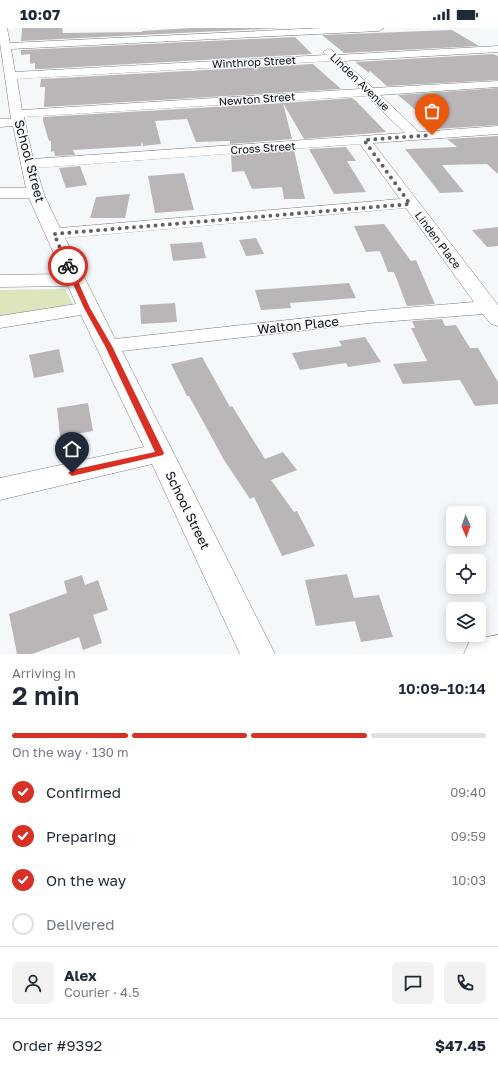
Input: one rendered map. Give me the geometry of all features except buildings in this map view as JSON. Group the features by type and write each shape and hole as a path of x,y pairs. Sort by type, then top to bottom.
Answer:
{"street":[{"path":"3,44 379,28"},
{"name":"Linden Avenue","path":"305,30 416,136"},
{"name":"School Street","path":"3,44 7,80 14,90 12,120 28,164 35,192 87,308 108,346 258,654"},
{"name":"Winthrop Street","path":"7,80 334,58 498,49"},
{"name":"Newton Street","path":"12,120 370,92 498,84"},
{"name":"Cross Street","path":"28,164 498,130"},
{"name":"Linden Place","path":"364,140 493,314"},
{"path":"0,193 35,192"},
{"path":"54,234 410,204"},
{"path":"0,281 74,280"},
{"path":"0,322 87,308"},
{"name":"Walton Place","path":"108,346 369,317 493,314"},
{"path":"0,489 160,453"},
{"path":"481,654 498,651"}],"green space":[{"path":"65,289 74,306 0,318 0,290"}],"way so far":[{"path":"68,266 54,234 410,204 364,140 432,135"}],"route":[{"path":"68,266 87,308 108,346 160,453 72,473"}]}
